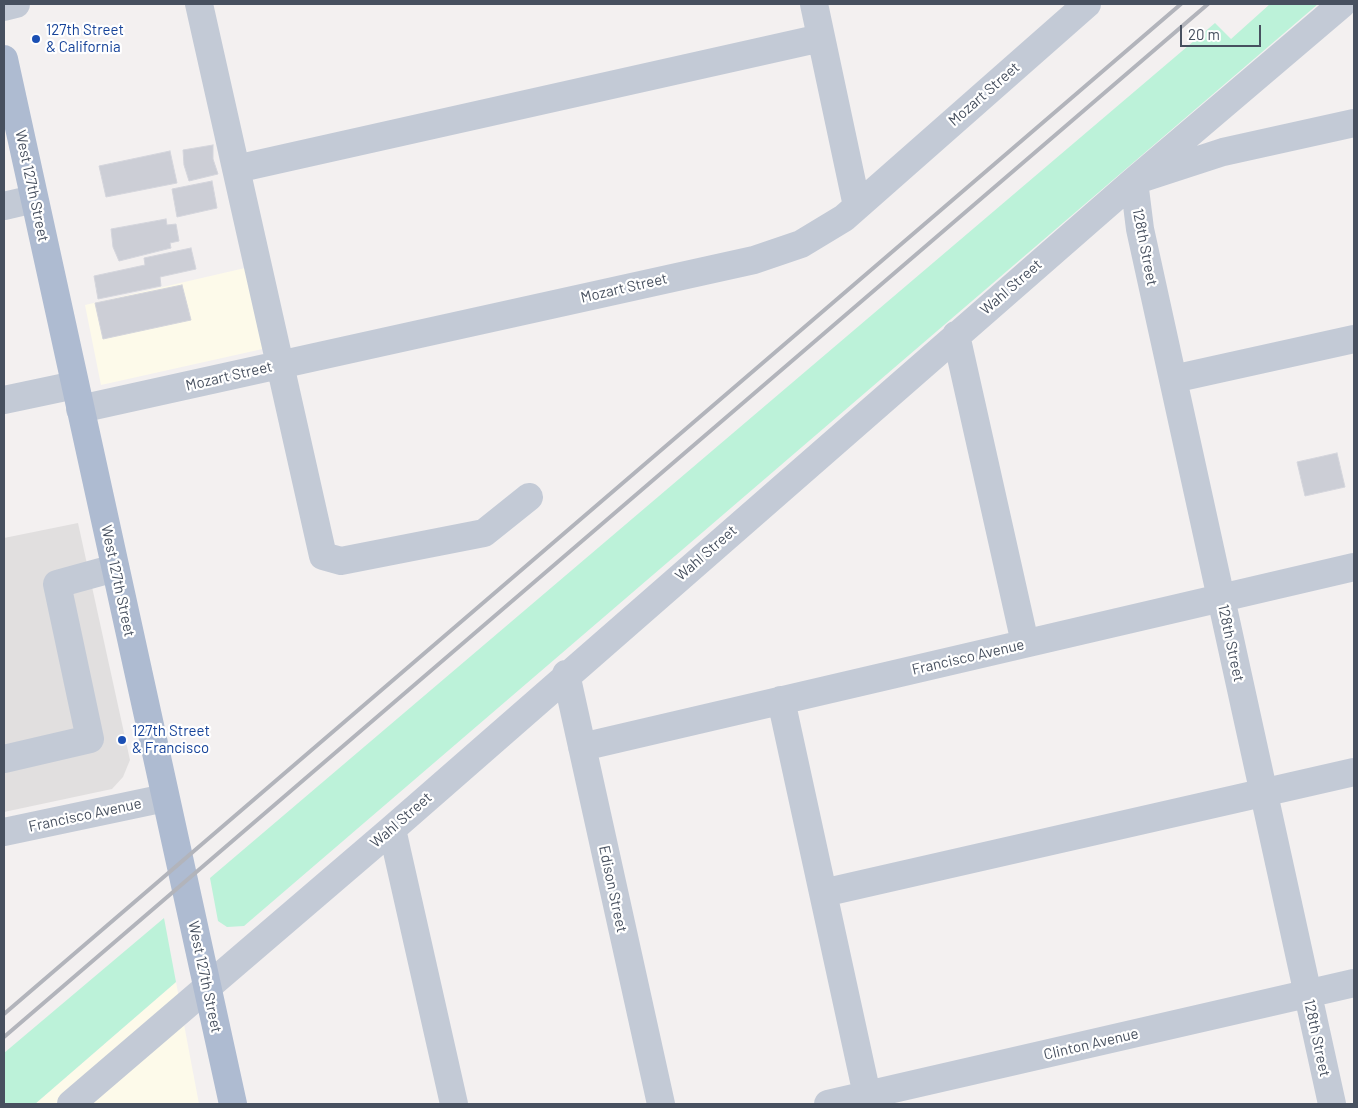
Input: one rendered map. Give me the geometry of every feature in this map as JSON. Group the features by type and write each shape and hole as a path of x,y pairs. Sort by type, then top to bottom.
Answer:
{"main road":[{"name":"West 127th Street","path":"4,59 232,1104"}],"street":[{"path":"4,6 16,4"},
{"path":"199,4 323,556 341,561 484,533 529,497"},
{"path":"814,4 857,206"},
{"name":"Mozart Street","path":"4,400 78,397 280,365 778,253 801,244 822,232 857,206 1087,4"},
{"name":"Wahl Street","path":"71,1104 392,829 566,674 1134,180 1342,4"},
{"path":"236,169 821,38"},
{"path":"1134,180 1224,152 1354,124"},
{"name":"128th Street","path":"1134,180 1140,229 1332,1104"},
{"path":"4,206 34,199"},
{"path":"956,335 1025,643"},
{"path":"1173,379 1354,339"},
{"name":"Francisco Avenue","path":"582,747 1354,566"},
{"path":"4,759 90,739 57,584 115,568"},
{"name":"Edison Street","path":"566,674 661,1104"},
{"path":"781,700 868,1100"},
{"path":"823,893 1354,772"},
{"name":"Francisco Avenue","path":"4,830 166,798"},
{"path":"392,829 454,1104"},
{"name":"Clinton Avenue","path":"828,1104 868,1100 1354,983"}],"shaded area":[{"path":"258,265 276,346 101,385 85,305"},
{"path":"78,523 130,760 123,777 112,789 4,812 4,538"},
{"path":"176,982 199,1104 35,1104"}],"green space":[{"path":"1270,4 1318,4 244,926 227,927 218,921 210,878 1215,23 1231,39"},
{"path":"164,918 176,982 35,1104 4,1104 4,1053"}],"building":[{"path":"213,145 213,159 218,174 189,181 184,165 183,150"},
{"path":"170,151 177,183 106,197 99,166"},
{"path":"212,181 217,208 177,217 172,189"},
{"path":"166,219 167,225 176,224 179,241 170,243 171,248 119,261 113,247 111,229"},
{"path":"191,248 196,269 160,277 161,286 98,299 94,276 145,265 144,258"},
{"path":"182,285 191,320 103,339 95,303"},
{"path":"1337,453 1345,487 1305,496 1297,462"}],"railway":[{"path":"4,1014 1181,4"},
{"path":"4,1037 1208,4"}],"place":[{"name":"127th Street & California","path":"36,39"},
{"name":"127th Street & Francisco","path":"122,740"}]}
